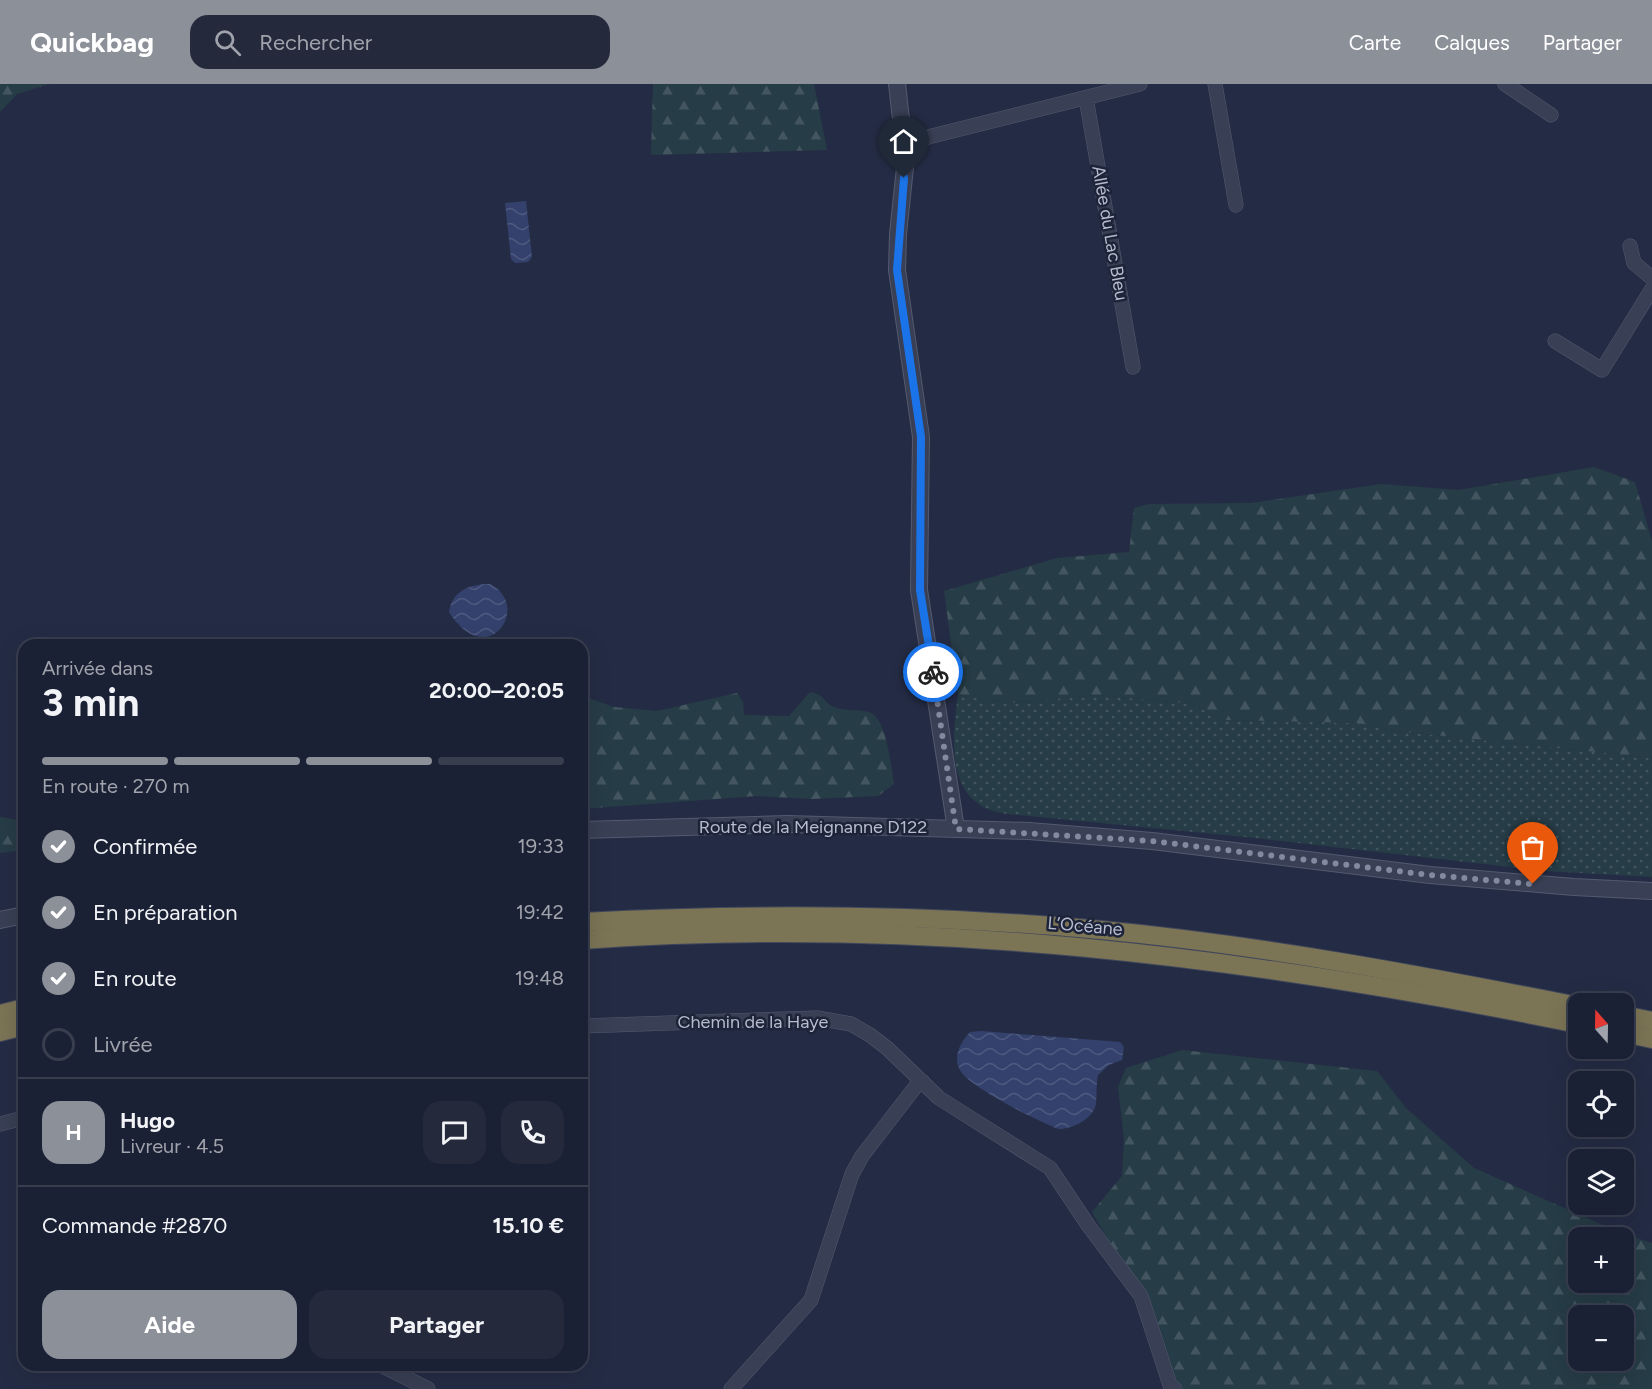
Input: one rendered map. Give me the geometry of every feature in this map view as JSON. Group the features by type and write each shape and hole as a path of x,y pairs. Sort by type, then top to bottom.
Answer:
{"highway":[{"name":"L’Océane","path":"588,922 719,916 837,916 983,921 1101,930 1361,965 1568,1004"},
{"name":"L’Océane","path":"588,940 830,933 1055,944 1150,952 1313,975 1568,1022"},
{"path":"0,1014 18,1010"},
{"path":"1634,1018 1652,1021"},
{"path":"0,1032 18,1028"},
{"path":"1634,1035 1652,1039"}],"street":[{"path":"897,84 903,124 908,141 913,146"},
{"path":"956,829 920,590 921,437 897,270 898,234 906,158 913,146 928,137 1140,84"},
{"path":"1215,84 1236,205"},
{"path":"1505,84 1551,115"},
{"name":"Allée du Lac Bleu","path":"1086,98 1133,367"},
{"path":"1630,246 1634,262 1652,278"},
{"path":"1555,340 1602,370 1652,288"},
{"name":"Route de la Meignanne D122","path":"588,830 787,824 956,829 1152,841 1430,875 1652,891"},
{"path":"0,920 18,916"},
{"name":"Chemin de la Haye","path":"588,1026 828,1020 850,1024 870,1035 939,1098 1050,1168 1088,1225 1141,1296 1171,1388"},
{"path":"731,1389 811,1300 852,1174 862,1156 916,1086 923,1082"},
{"path":"0,1124 18,1120"},
{"path":"393,1371 428,1389"}],"green space":[{"path":"0,84 49,84 17,94 0,112"},
{"path":"653,84 814,84 827,150 651,155"},
{"path":"1594,467 1635,482 1652,541 1652,758 1387,730 1358,723 1224,720 1193,704 1097,695 1007,703 958,695 944,591 1057,558 1129,552 1134,508 1149,504 1251,503 1381,484 1459,490"},
{"path":"810,692 822,697 836,708 869,712 880,723 887,744 894,784 878,796 812,799 756,796 588,809 588,698 614,707 657,711 737,693 743,702 744,715 789,716"},
{"path":"958,695 1007,703 1097,695 1193,704 1224,720 1358,723 1387,730 1652,758 1652,877 1545,871 996,812 983,807 969,795 961,783 954,754"},
{"path":"0,817 18,820 18,851 0,853"},
{"path":"1182,1050 1377,1071 1406,1108 1474,1168 1568,1210 1568,1215 1580,1215 1607,1227 1568,1227 1568,1293 1634,1293 1634,1237 1652,1243 1652,1389 1177,1389 1141,1296 1092,1212 1122,1176 1124,1139 1118,1087 1126,1068"}],"water":[{"path":"526,201 532,257 528,262 515,263 511,259 505,203"},
{"path":"490,584 502,594 507,606 506,619 500,629 490,636 477,636 463,629 449,612 454,599 463,590 475,585"},
{"path":"970,1032 1120,1042 1124,1047 1122,1060 1109,1065 1098,1075 1096,1104 1091,1114 1076,1125 1059,1129 1037,1120 979,1088 962,1073 957,1062 960,1046"}],"way so far":[{"path":"933,672 956,829 1029,831 1152,841 1430,875 1533,884"}],"route":[{"path":"904,178 897,270 921,437 920,590 933,672"}]}
